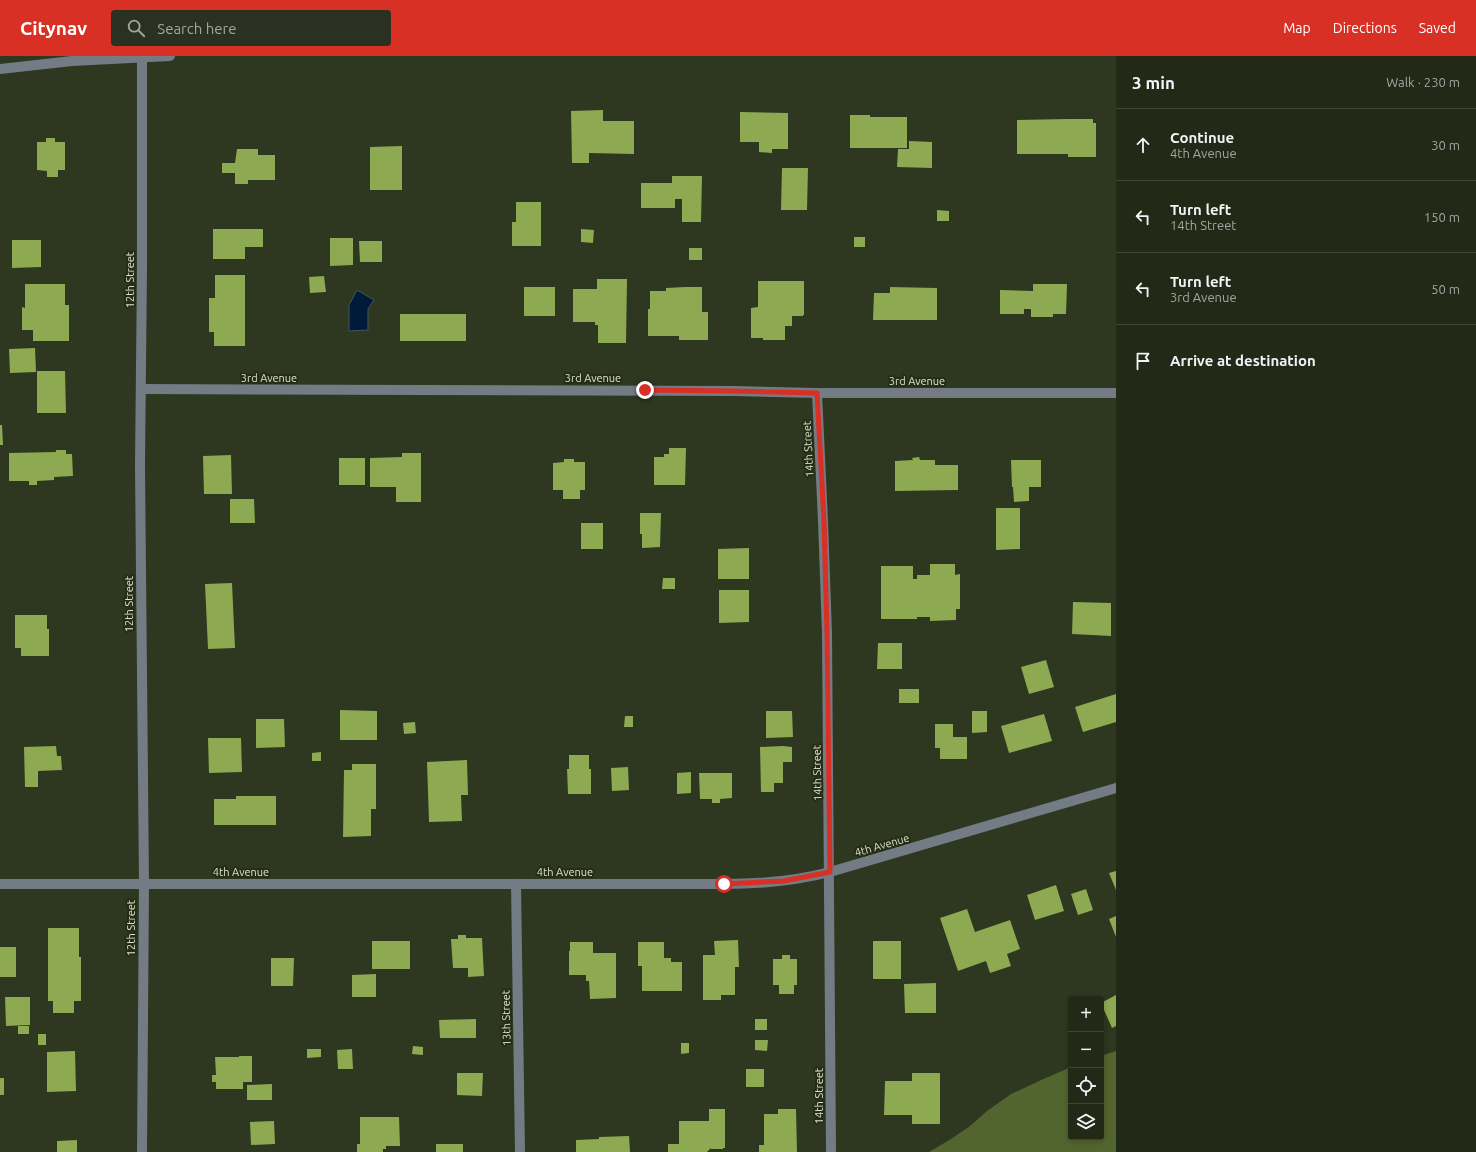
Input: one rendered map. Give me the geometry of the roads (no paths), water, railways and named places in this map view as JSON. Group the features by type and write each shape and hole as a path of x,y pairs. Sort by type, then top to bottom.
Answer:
{"street":[{"path":"0,69 72,61 142,56 170,56"},
{"name":"12th Street","path":"142,56 141,577 144,884 142,1152"},
{"name":"3rd Avenue","path":"141,390 1116,393"},
{"name":"14th Street","path":"817,393 824,521 827,633 831,1152"},
{"name":"4th Avenue","path":"0,884 757,884 792,880 830,872 1116,788"},
{"name":"13th Street","path":"516,884 520,1152"}],"water":[{"path":"357,290 374,300 368,309 368,330 349,331 349,305"}]}
